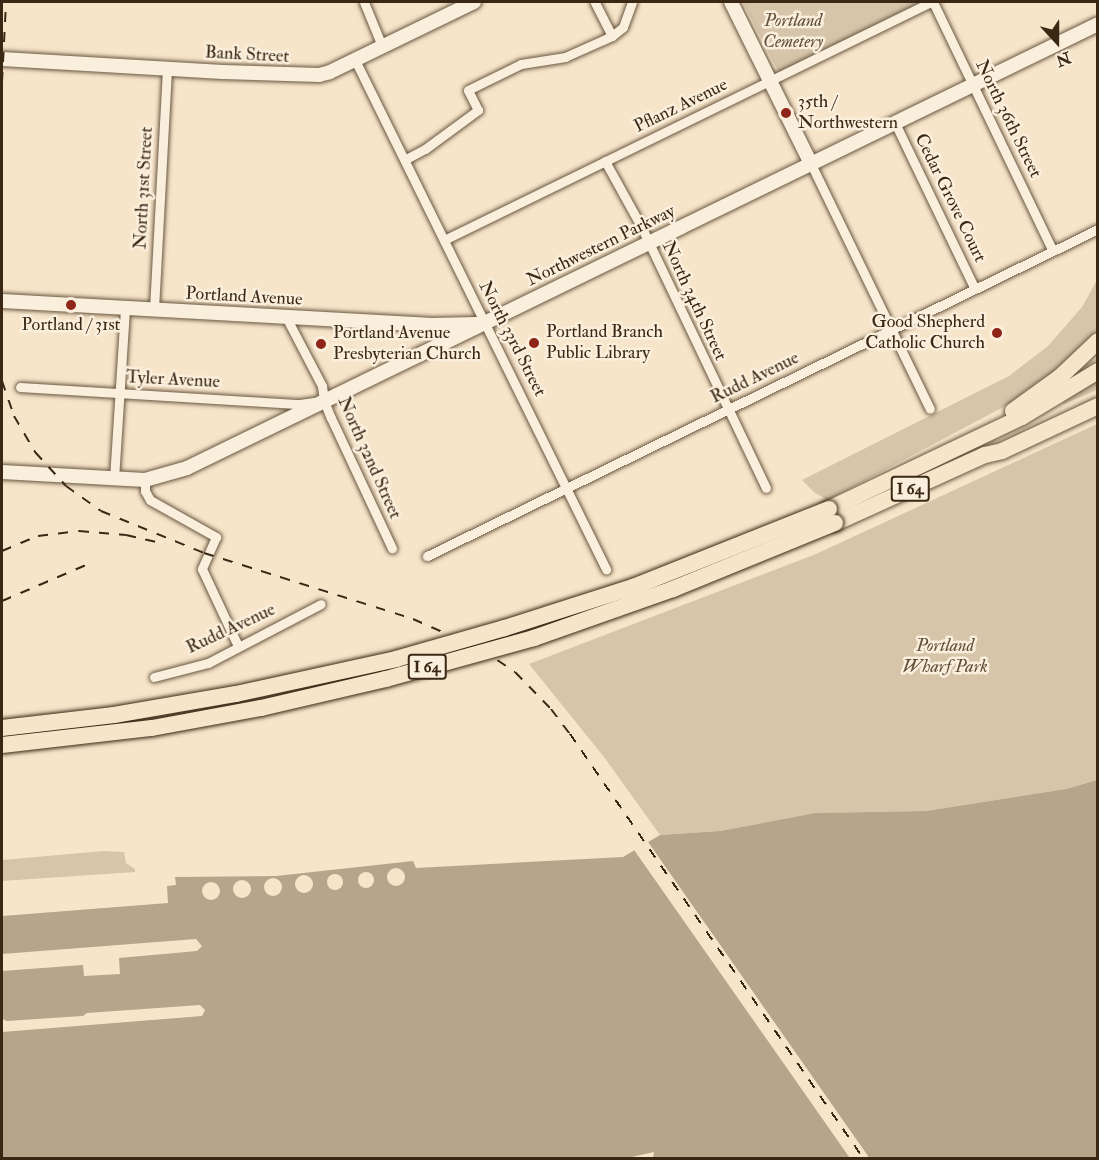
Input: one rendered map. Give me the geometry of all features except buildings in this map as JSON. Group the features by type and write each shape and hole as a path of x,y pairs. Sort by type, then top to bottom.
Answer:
{"highway":[{"path":"971,439 1049,386 1098,341"},
{"path":"926,482 1098,373"},
{"name":"I 64","path":"2,745 152,728 271,706 386,679 543,635 673,589 832,516 971,439 1038,408 1098,373"},
{"path":"985,455 999,444 1098,397"},
{"name":"I 64","path":"2,728 114,715 236,694 417,653 633,587 926,482 985,455 1002,451 1098,406"}],"street":[{"path":"364,2 382,46"},
{"name":"Bank Street","path":"2,59 302,76 330,72 474,2"},
{"path":"595,2 612,36"},
{"path":"406,159 425,149 478,110 468,90 521,64 565,57 612,36 623,27 632,2"},
{"path":"731,2 930,409"},
{"name":"Pflanz Avenue","path":"444,240 932,2"},
{"name":"North 36th Street","path":"932,2 1053,251"},
{"name":"Northwestern Parkway","path":"2,472 145,480 187,468 1098,24"},
{"name":"North 33rd Street","path":"355,60 406,159 606,569"},
{"name":"North 31st Street","path":"154,309 167,68"},
{"name":"Cedar Grove Court","path":"895,123 975,289"},
{"name":"North 34th Street","path":"605,161 649,243 766,488"},
{"name":"Rudd Avenue","path":"427,556 1098,229"},
{"name":"Portland Avenue","path":"2,301 453,326 484,323"},
{"path":"114,478 125,307"},
{"name":"North 32nd Street","path":"286,317 322,386 324,401 392,548"},
{"name":"Tyler Avenue","path":"20,387 300,404 324,401"},
{"path":"145,480 145,491 150,500 216,537 202,570 238,646"},
{"name":"Rudd Avenue","path":"154,678 208,663 321,604"}],"green space":[{"name":"Portland Cemetery","path":"743,2 924,2 779,73"},
{"path":"1097,280 1097,332 1068,364 1011,403 828,500 815,493 802,480 1009,376 1048,346 1082,307"},
{"path":"1097,378 1097,390 1064,404 1063,400"},
{"name":"Portland Wharf Park","path":"1097,424 1097,780 1066,789 926,811 815,813 720,831 660,835 604,757 529,664 816,554"},
{"path":"104,851 124,852 126,863 135,869 135,872 2,881 2,860"}],"shaded area":[{"path":"1097,780 1097,1158 653,1158 654,1152 627,1158 2,1158 2,916 168,903 167,886 176,885 175,877 276,876 413,861 416,868 623,857 660,835 720,831 815,813 926,811 1066,789"}],"pier":[{"path":"646,839 869,1157 850,1158 633,848"},
{"path":"396,868 402,871 405,877 402,883 396,886 390,883 387,877 390,871"},
{"path":"363,872 369,872 374,880 372,886 363,888 358,883 358,877"},
{"path":"332,874 338,874 343,882 341,888 332,890 327,885 327,879"},
{"path":"304,875 310,878 313,884 310,890 304,893 298,890 295,884 298,878"},
{"path":"273,878 279,881 282,887 279,893 273,896 267,893 264,887 267,881"},
{"path":"242,880 248,883 251,889 248,895 242,898 236,895 233,889 236,883"},
{"path":"211,882 217,885 220,891 217,897 211,900 205,897 202,891 205,885"},
{"path":"196,939 202,946 197,951 119,958 120,974 84,976 83,965 2,971 2,954"},
{"path":"200,1005 205,1010 202,1016 2,1032 2,1019 7,1021 83,1016 87,1013"}],"railway":[{"path":"2,82 6,2"},
{"path":"2,381 14,416 35,452 66,486 101,511 204,553 413,619 481,649 515,672 551,709 570,734 863,1158"},
{"path":"2,551 38,536 79,531 126,535 165,544"},
{"path":"2,601 93,562"}],"place":[{"name":"35th / Northwestern","path":"786,113"},
{"name":"Portland / 31st","path":"71,305"},
{"name":"Good Shepherd Catholic Church","path":"997,333"},
{"name":"Portland Branch Public Library","path":"534,343"},
{"name":"Portland Avenue Presbyterian Church","path":"321,344"}]}
